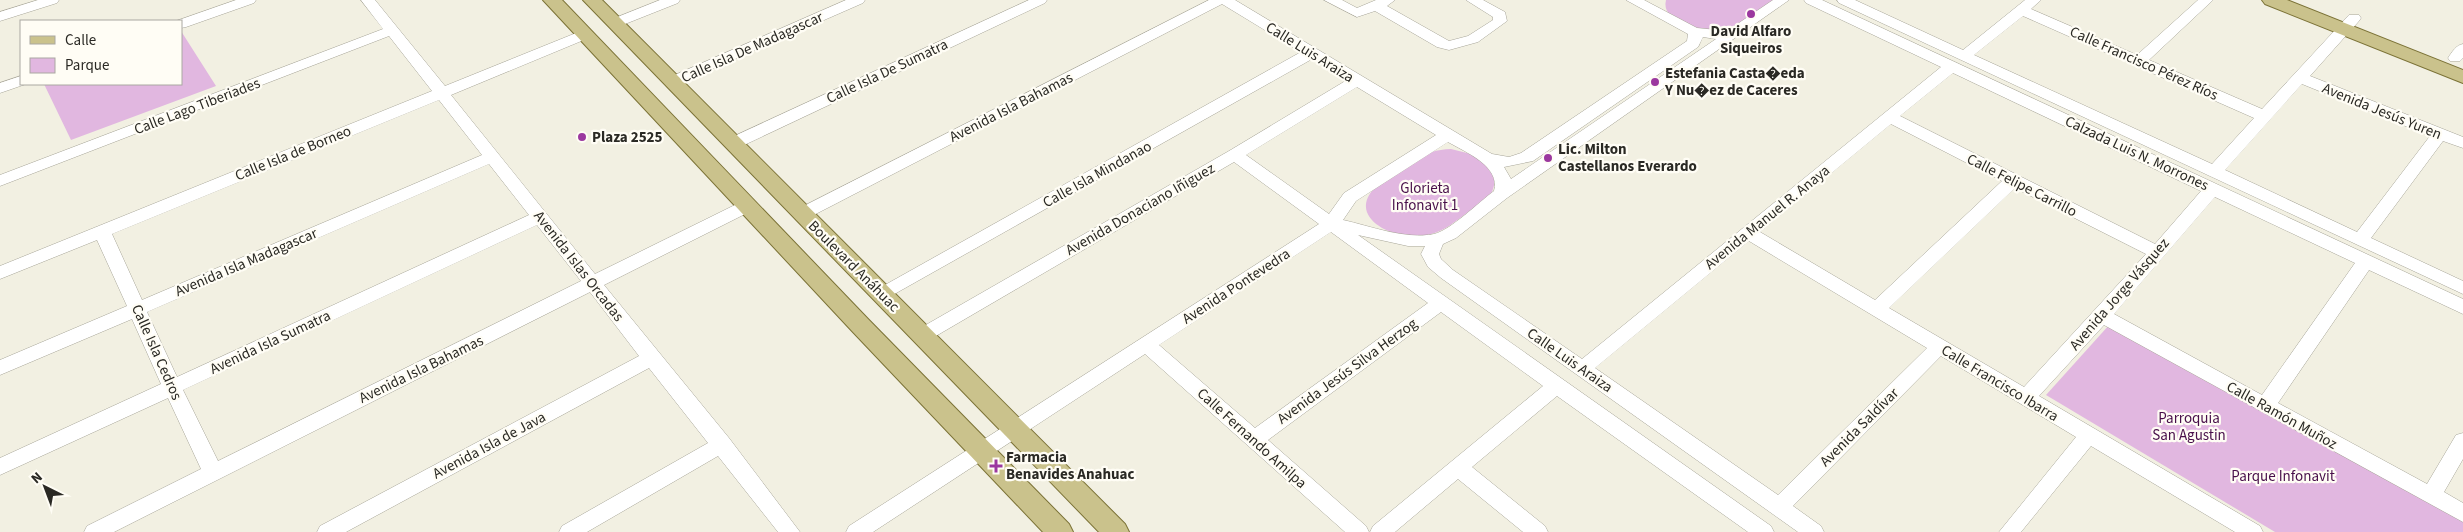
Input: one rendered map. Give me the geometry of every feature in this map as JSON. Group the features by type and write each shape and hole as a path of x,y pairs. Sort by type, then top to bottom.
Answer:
{"main road":[{"path":"552,0 1060,532"},
{"name":"Boulevard Anáhuac","path":"592,0 1116,532"},
{"path":"2271,0 2460,56"},
{"path":"2307,0 2349,24 2463,77"}],"street":[{"path":"0,17 52,0"},
{"path":"182,24 249,0"},
{"name":"Avenida Islas Orcadas","path":"368,0 790,532"},
{"path":"615,23 673,0"},
{"name":"Calle Isla De Madagascar","path":"673,81 858,0"},
{"name":"Calle Isla De Sumatra","path":"734,143 1040,0"},
{"name":"Avenida Isla Bahamas","path":"802,214 1220,0"},
{"name":"Calle Luis Araiza","path":"1225,0 1356,81 1488,159 1500,170 1505,187 1502,194"},
{"path":"1331,0 1357,13 1383,3 1442,44 1452,46 1462,44 1500,21 1500,15 1483,2"},
{"path":"1436,240 1450,234 1502,194 1782,0"},
{"name":"Calzada Luis N. Morrones","path":"1811,0 1958,61 2213,181 2366,261 2463,308"},
{"name":"Avenida Manuel R. Anaya","path":"1582,369 2034,0"},
{"path":"2139,62 2206,0"},
{"path":"1642,2 1694,32 1730,36"},
{"name":"Calzada Luis N. Morrones","path":"1855,2 1958,61"},
{"name":"Calle Francisco Pérez Ríos","path":"2022,10 2266,117"},
{"name":"Avenida Jorge Vásquez","path":"2025,399 2102,316 2266,117 2349,24"},
{"name":"Calle Lago Tiberiades","path":"0,181 393,30"},
{"path":"1488,159 1509,162 1527,157 1693,44 1696,38 1694,32"},
{"name":"Calle Isla de Borneo","path":"0,274 586,34"},
{"name":"Calle Isla Mindanao","path":"882,295 1311,53"},
{"name":"Avenida Jesús Yuren","path":"2301,78 2463,144"},
{"path":"0,88 20,81"},
{"name":"Avenida Donaciano Iñiguez","path":"922,335 1235,155 1356,81"},
{"name":"Calle Felipe Carrillo","path":"1889,117 2156,252"},
{"path":"2360,240 2440,134"},
{"name":"Avenida Pontevedra","path":"856,532 1331,224 1350,197 1447,135"},
{"name":"Calle Luis Araiza","path":"1235,155 1556,386 1764,532"},
{"name":"Avenida Isla Madagascar","path":"0,368 491,157"},
{"path":"1876,310 2013,180"},
{"name":"Calzada Luis N. Morrones","path":"2213,181 2360,240 2463,288"},
{"name":"Avenida Isla Bahamas","path":"94,532 118,527 213,472 747,206"},
{"name":"Avenida Isla Sumatra","path":"0,467 540,217"},
{"name":"Calle Luis Araiza","path":"1331,224 1408,240 1436,240 1430,254 1434,263 1447,274 1814,532"},
{"name":"Calle Isla Cedros","path":"102,231 138,308 172,388 213,472"},
{"name":"Calle Francisco Ibarra","path":"1748,233 2252,532"},
{"path":"2265,406 2366,261"},
{"name":"Avenida Jesús Silva Herzog","path":"1253,440 1441,303"},
{"name":"Calle Ramón Muñoz","path":"2102,316 2463,513"},
{"name":"Calle Fernando Amilpa","path":"1146,344 1359,532"},
{"name":"Avenida Saldívar","path":"1779,507 1939,347"},
{"name":"Avenida Isla de Java","path":"326,532 651,358"},
{"path":"1380,532 1556,386"},
{"path":"1629,437 1650,417"},
{"path":"2009,532 2088,436"},
{"path":"2431,496 2463,441"},
{"path":"569,532 722,444"},
{"path":"1458,468 1538,532"}],"green space":[{"path":"1666,0 1775,0 1732,29 1714,30 1702,29 1680,22 1671,16 1666,9"},
{"path":"182,33 216,86 71,140 44,85 182,85"},
{"name":"Glorieta Infonavit 1","path":"1451,149 1475,155 1495,173 1493,188 1488,197 1441,231 1431,234 1401,235 1375,223 1368,214 1366,203 1372,191 1416,159 1432,152"},
{"name":"Parque Infonavit","path":"2110,324 2463,514 2463,532 2275,532 2046,395"}],"place":[{"name":"David Alfaro Siqueiros","path":"1751,14"},
{"name":"Estefania Casta�eda Y Nu�ez de Caceres","path":"1655,82"},
{"name":"Plaza 2525","path":"582,137"},
{"name":"Lic. Milton Castellanos Everardo","path":"1548,158"},
{"name":"Farmacia Benavides Anahuac","path":"996,466"}],"park label":[{"name":"Parroquia San Agustin","path":"2189,426"}]}
